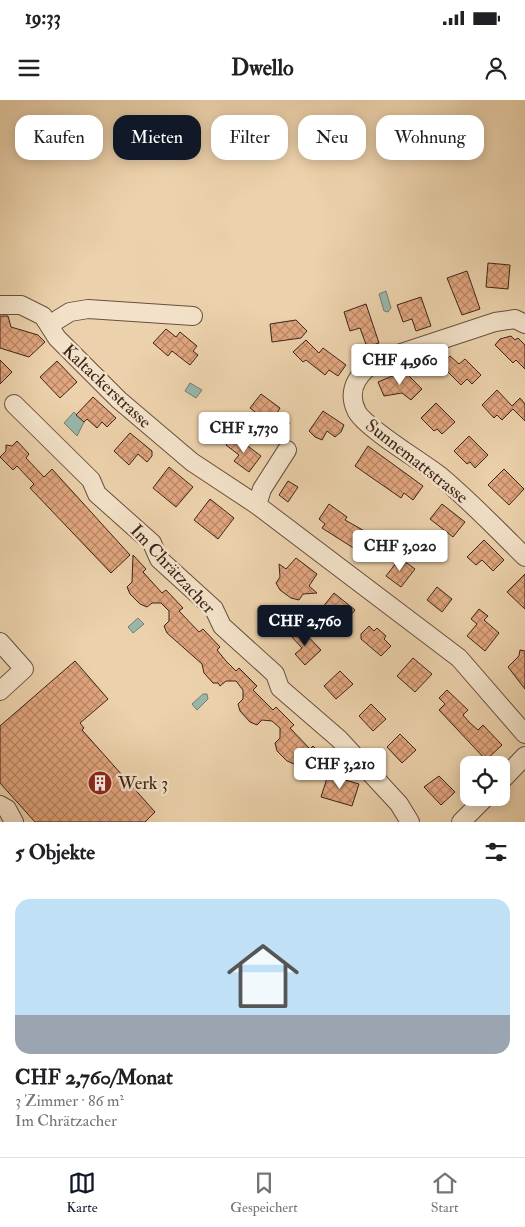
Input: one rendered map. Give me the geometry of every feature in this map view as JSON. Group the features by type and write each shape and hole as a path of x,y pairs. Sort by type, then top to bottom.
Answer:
{"street":[{"path":"0,305 21,304 46,320 70,312 88,309 193,316"},
{"name":"Kaltackerstrasse","path":"46,320 57,338 119,400 192,462 257,505 459,658 525,734"},
{"name":"Sunnemattstrasse","path":"525,324 515,320 495,322 380,360 367,367 360,374 353,394 354,403 362,419 459,492 525,557"},
{"name":"Im Chrätzacher","path":"14,404 91,480 97,494 152,543 159,559 214,609 222,626 275,674 280,688 339,739 399,804 410,822"},
{"path":"257,505 262,489 287,450"},
{"path":"0,642 24,669 0,691"},
{"path":"510,772 525,756"},
{"path":"0,805 7,809 14,822"},
{"path":"461,822 477,806"}],"shaded area":[{"path":"386,291 391,308 388,312 384,311 379,294"},
{"path":"190,383 202,390 196,398 185,391"},
{"path":"74,412 84,422 77,436 64,423"},
{"path":"138,618 144,624 133,633 128,627"},
{"path":"203,694 207,694 208,699 197,710 192,704"}],"building":[{"path":"488,263 510,265 508,289 486,287"},
{"path":"467,271 480,309 462,315 447,278"},
{"path":"421,297 431,326 416,331 412,319 403,322 397,305"},
{"path":"366,304 379,343 367,347 360,328 350,331 344,312"},
{"path":"0,316 8,316 11,327 38,335 45,342 29,357 0,348"},
{"path":"296,320 307,331 301,338 272,342 270,324"},
{"path":"166,329 176,337 180,332 197,346 193,351 198,355 190,365 172,351 168,356 153,343"},
{"path":"511,336 515,340 518,338 525,345 525,369 516,360 513,363 495,345 500,339"},
{"path":"306,340 319,353 323,348 346,365 338,376 329,370 325,375 306,360 303,362 293,352"},
{"path":"450,356 459,364 465,359 481,375 472,384 467,379 461,385 441,365"},
{"path":"0,360 12,372 0,384"},
{"path":"57,361 77,382 60,398 40,377"},
{"path":"404,371 422,389 411,400 402,393 384,396 378,382"},
{"path":"497,390 512,406 520,398 525,404 525,421 513,409 502,420 497,415 494,418 482,405"},
{"path":"261,394 280,408 277,413 290,423 280,436 265,424 267,421 250,408"},
{"path":"93,397 116,418 107,427 102,422 97,428 87,419 84,422 76,415"},
{"path":"436,403 455,422 442,434 437,429 434,431 421,418"},
{"path":"323,411 344,425 341,432 335,437 327,431 322,440 315,437 309,431"},
{"path":"130,433 152,451 152,456 147,462 138,454 129,465 114,451"},
{"path":"233,435 261,456 249,472 234,461 239,455 226,445"},
{"path":"469,436 488,455 475,468 470,462 467,464 454,451"},
{"path":"17,441 29,454 26,458 44,477 52,469 130,555 111,573 30,488 34,484 17,466 13,470 0,457 6,451 6,445 12,446"},
{"path":"368,446 423,486 413,500 404,493 401,498 355,466"},
{"path":"169,467 193,487 176,507 153,488"},
{"path":"504,469 524,489 509,505 488,485"},
{"path":"288,481 298,487 288,502 279,495"},
{"path":"210,499 234,518 218,539 194,520"},
{"path":"329,504 347,517 345,520 368,533 367,536 375,541 366,556 322,528 325,524 319,519"},
{"path":"442,504 465,522 453,537 430,519"},
{"path":"484,540 504,560 493,571 482,560 476,565 467,557"},
{"path":"133,555 146,569 143,572 162,593 166,590 183,608 179,611 199,632 203,629 220,647 217,650 226,661 236,671 239,668 257,686 253,690 273,710 276,707 294,725 290,728 310,749 313,746 320,753 317,757 319,758 327,750 334,758 322,769 315,762 318,759 312,762 309,759 299,759 294,764 287,761 277,751 275,743 280,738 280,728 272,721 262,720 257,725 250,722 240,711 238,704 243,699 243,690 236,681 226,681 220,686 218,683 213,683 204,673 202,664 167,633 164,626 169,621 169,611 161,603 152,603 147,607 140,604 130,594 127,587 132,582"},
{"path":"296,558 317,574 309,586 317,593 303,594 299,600 291,598 280,590 276,583 280,577 279,564 286,569"},
{"path":"400,558 415,569 401,587 386,576"},
{"path":"525,574 525,609 507,592"},
{"path":"437,587 452,599 442,612 427,600"},
{"path":"334,593 355,610 345,622 322,608"},
{"path":"479,609 488,616 484,620 499,633 485,651 467,636 477,624 471,619"},
{"path":"369,626 374,631 377,628 386,636 384,639 391,646 381,656 361,639 361,634"},
{"path":"300,628 321,650 305,665 295,654 302,648 291,636"},
{"path":"520,650 525,651 525,689 508,667 519,656"},
{"path":"413,658 432,674 415,692 397,676"},
{"path":"75,661 108,699 80,723 84,728 82,730 155,812 145,822 35,822 0,783 0,726"},
{"path":"340,671 353,684 336,699 324,686"},
{"path":"447,690 468,710 463,715 470,723 478,730 483,725 502,745 490,756 482,756 439,710 445,704 439,698"},
{"path":"371,704 386,719 373,731 359,716"},
{"path":"400,734 416,750 402,763 387,747"},
{"path":"328,775 359,784 352,806 321,797"},
{"path":"439,776 455,792 441,805 424,787"}],"place":[{"name":"Werk 3","path":"100,783"}]}
